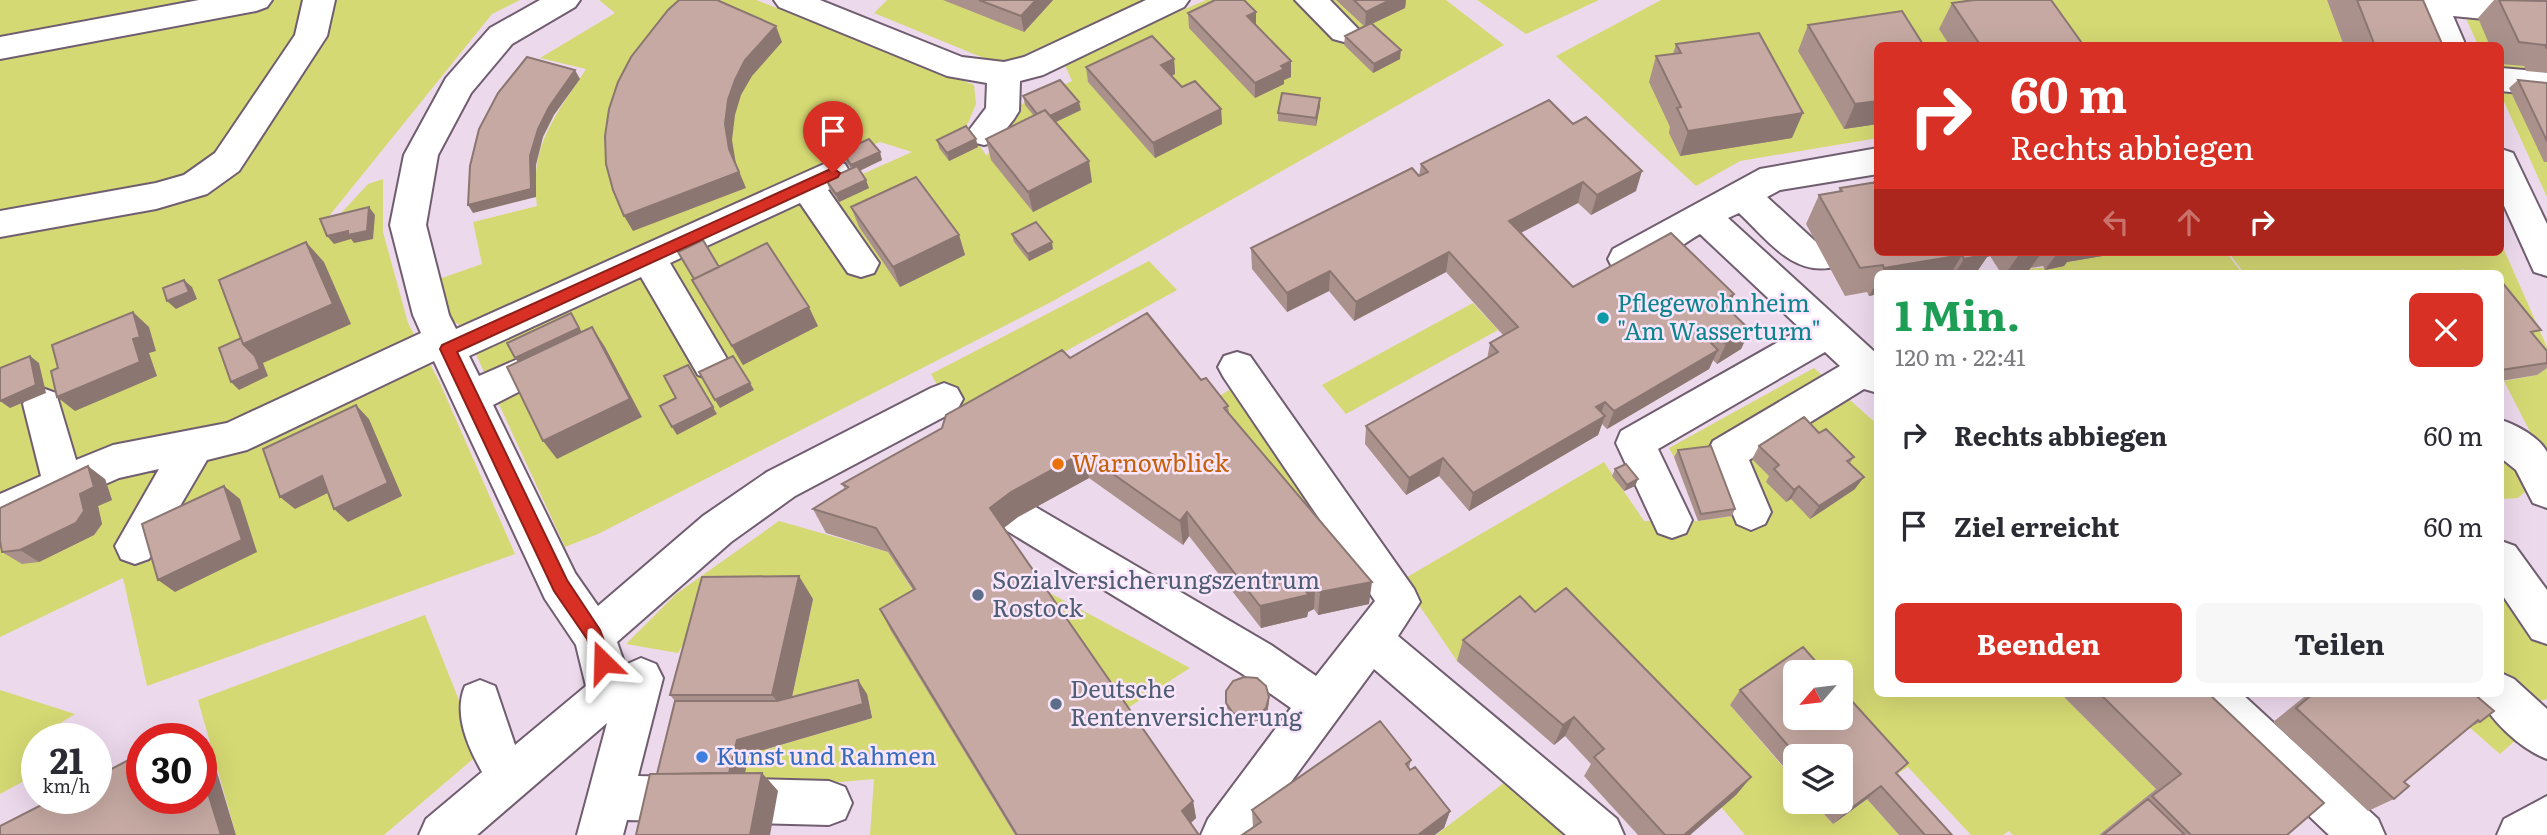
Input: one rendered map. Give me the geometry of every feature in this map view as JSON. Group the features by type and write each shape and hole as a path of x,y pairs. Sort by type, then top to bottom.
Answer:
{"street":[{"path":"0,48 256,0"},
{"path":"0,224 156,196 195,185 227,162 304,48 311,36 319,0"},
{"path":"442,835 608,694 603,662 594,636 561,586 431,315 408,225 421,155 458,86 501,36 564,0"},
{"path":"790,0 842,9 958,68 1004,73 1032,67 1158,3"},
{"path":"1311,0 1344,31"},
{"path":"2448,42 2432,2 2547,14"},
{"path":"984,133 1002,111 1004,73"},
{"path":"2504,80 2547,83"},
{"path":"1594,277 1772,178 1874,161"},
{"path":"2504,177 2547,187"},
{"path":"2504,177 2547,262"},
{"path":"0,513 113,462 233,438 445,345 649,260 820,180 861,263"},
{"path":"1741,194 1806,254 1824,256"},
{"path":"1703,216 1873,373 1727,453 1751,512"},
{"path":"649,260 711,363"},
{"path":"1672,520 1635,443 1828,332"},
{"path":"1224,835 1399,602 1237,367"},
{"path":"471,398 527,370"},
{"path":"594,636 717,529 781,484 874,456 944,399"},
{"path":"42,404 63,484"},
{"path":"2504,438 2530,458 2547,491"},
{"path":"135,546 195,445"},
{"path":"1018,517 1256,659 1321,704"},
{"path":"2504,563 2547,625"},
{"path":"1371,640 1601,835"},
{"path":"605,816 641,678"},
{"path":"2217,697 2362,835"},
{"path":"2503,697 2547,738"},
{"path":"480,701 489,741 509,778"},
{"path":"577,721 600,737 610,752 605,816"},
{"path":"605,816 829,803"},
{"path":"2519,835 2547,819"}],"green space":[{"path":"0,0 520,0 492,14 321,226 329,226 368,184 383,179 383,232 408,323 439,381 515,554 147,686 123,578 0,637"},
{"path":"599,0 756,0 974,85 976,104 966,128 987,156 1011,109 1072,81 1063,61 1206,0 1446,0 1504,45 1053,301 598,534 565,547 473,348 912,152 880,142 463,327 445,316 439,279 482,264 473,222 537,206 537,166 541,149 555,117 586,69 540,58 615,13"},
{"path":"887,0 1146,0 1010,61 991,61 874,13"},
{"path":"1477,0 1599,0 1526,34"},
{"path":"1661,0 2327,0 2343,42 1874,42 1874,139 1740,161 1696,186 1556,56"},
{"path":"2463,12 2547,19 2547,197 2504,102 2504,42 2477,42"},
{"path":"2504,250 2547,347 2547,465 2504,381 2537,375 2504,321 2504,270 2242,270 2231,256 2504,256"},
{"path":"2098,256 2229,256 2240,270 2025,270 2063,266 2062,263"},
{"path":"1149,261 1177,290 953,413 931,374"},
{"path":"1473,303 1498,330 1346,414 1322,385"},
{"path":"1814,368 1874,421 1874,697 2064,697 2156,789 2099,835 2013,835 2009,831 2003,835 1971,835 1908,767 1894,776 1852,730 1853,660 1783,660 1783,669 1730,705 1783,767 1783,814 1824,814 1833,824 1847,814 1853,814 1853,809 1867,799 1899,835 1745,835 1721,807 1736,794 1512,619 1457,661 1402,580 1604,462 1644,521 1698,521 1731,516 1708,453 1674,457 1669,448"},
{"path":"1246,379 1374,567 1369,604 1226,434 1207,404"},
{"path":"2504,449 2517,461 2525,478 2525,492 2518,498 2504,499"},
{"path":"779,521 888,552 926,611 892,632 1015,835 870,835 874,779 741,791 749,754 872,718 788,715 813,599 706,647 682,646 678,653 626,644 676,594"},
{"path":"1035,585 1190,668 1123,711"},
{"path":"2504,589 2510,593 2547,642 2547,699 2533,703 2504,678"},
{"path":"425,615 480,753 384,835 236,835 217,768 217,723 204,723 198,700"},
{"path":"0,690 75,714 61,723 21,723 21,783 0,794"},
{"path":"2435,697 2489,697 2527,730 2500,754"},
{"path":"1505,782 1568,835 1436,835"}],"building":[{"path":"679,0 717,0 776,26 745,60 728,100 725,124 729,149 739,172 624,216 606,164 605,136 609,109 618,82 631,57"},
{"path":"979,0 1036,0 1021,16"},
{"path":"1215,0 1244,0 1256,12 1247,16 1291,61 1281,66 1284,69 1255,83 1188,13"},
{"path":"1354,0 1390,0 1366,12"},
{"path":"1974,0 2051,0 2081,42 1978,42 1952,3"},
{"path":"2357,0 2423,0 2441,42 2373,42"},
{"path":"2499,0 2547,1 2547,49 2545,45 2519,42"},
{"path":"1902,11 1921,42 1874,42 1874,102 1855,104 1808,25"},
{"path":"1371,23 1401,50 1374,64 1345,36"},
{"path":"1759,33 1803,113 1688,131 1677,108 1681,107 1656,56 1681,53 1676,44"},
{"path":"1152,36 1174,59 1161,65 1182,87 1195,81 1221,109 1153,143 1086,67"},
{"path":"527,57 575,70 549,107 538,129 530,156 531,189 468,205 470,166 479,129 498,93"},
{"path":"1060,80 1079,102 1050,116 1045,110 1037,114 1023,96"},
{"path":"2518,80 2547,83 2547,141"},
{"path":"1282,93 1320,98 1316,118 1278,113"},
{"name":"Pflegewohnheim \"Am Wasserturm\"","path":"1549,100 1573,124 1586,117 1642,171 1597,195 1583,182 1509,221 1573,287 1671,233 1734,294 1721,302 1750,330 1726,344 1717,335 1708,340 1718,350 1614,411 1605,402 1596,407 1605,416 1473,493 1443,458 1409,478 1366,426 1498,352 1490,343 1518,327 1449,252 1356,302 1330,271 1287,293 1251,248 1412,168 1419,176 1428,172 1421,164"},
{"path":"1045,110 1089,161 1028,192 986,139"},
{"path":"966,126 976,139 947,153 937,140"},
{"path":"869,139 880,152 851,165 842,151"},
{"path":"857,166 866,180 836,194 826,180"},
{"path":"916,177 959,235 893,267 851,207"},
{"path":"1874,182 1874,256 1956,256 1884,268 1883,265 1860,268 1819,195 1842,191 1840,188"},
{"path":"369,207 367,231 348,235 348,231 327,236 320,219"},
{"path":"1036,222 1052,242 1028,254 1012,234"},
{"path":"703,240 719,267 694,279 678,252"},
{"path":"306,242 333,304 243,344 219,280"},
{"path":"767,243 809,307 732,346 692,280"},
{"path":"184,280 189,292 167,301 163,288"},
{"path":"2504,285 2541,330 2531,332 2547,351 2547,363 2504,370"},
{"path":"133,312 140,337 133,339 140,362 57,397 51,371 58,368 52,345"},
{"path":"571,313 579,328 515,358 507,343"},
{"name":"Sozialversicherungszentrum Rostock","path":"1147,313 1201,380 1206,378 1228,406 1224,408 1372,582 1320,592 1315,587 1306,591 1308,595 1260,606 1187,512 1180,521 1083,453 1011,492 990,508 1193,801 1182,811 1199,835 1017,835 880,609 915,589 876,528 813,509 848,487 842,484 942,428 946,415 1062,350 1070,358"},
{"path":"592,327 630,399 543,441 507,367"},
{"path":"241,338 243,344 255,356 260,369 231,382 219,348"},
{"path":"30,356 36,385 0,401 0,368"},
{"path":"733,356 750,383 715,400 699,372"},
{"path":"688,365 713,407 672,427 660,406 676,398 664,376"},
{"path":"356,405 388,483 334,509 322,476 280,497 263,449"},
{"path":"1804,417 1819,433 1826,429 1854,457 1847,461 1864,477 1819,506 1799,486 1794,490 1774,469 1779,465 1759,446"},
{"path":"1711,446 1735,509 1701,514 1678,450"},
{"path":"1626,464 1638,479 1627,485 1615,469"},
{"path":"88,466 94,487 80,494 84,511 76,523 20,550 2,552 0,508"},
{"path":"224,486 242,540 158,580 142,524"},
{"path":"799,576 772,695 670,695 702,577"},
{"path":"1566,588 1751,777 1684,835 1665,835 1594,757 1604,749 1574,717 1563,725 1463,640 1520,596 1535,612"},
{"path":"1803,647 1814,660 1784,660"},
{"path":"1783,661 1783,730 1853,730 1853,702 1908,763 1896,773 1952,835 1925,835 1881,786 1853,807 1853,744 1787,744 1740,690"},
{"path":"1244,677 1257,678 1266,686 1269,697 1266,708 1257,716 1245,718 1233,713 1226,703 1226,691 1233,681"},
{"path":"858,680 863,704 737,740 729,773 657,774 675,701 777,701"},
{"path":"2103,697 2212,697 2324,803 2287,835 2191,835 2152,796 2181,774"},
{"path":"2309,697 2478,697 2494,711 2480,722 2478,720 2404,782 2409,786 2394,799 2296,708"},
{"path":"1380,721 1411,760 1406,764 1410,770 1415,767 1450,811 1418,835 1242,835 1261,822 1252,810"},
{"path":"126,761 126,814 215,814 221,835 0,835 0,826 24,814 112,814 112,769"},
{"path":"762,773 750,835 636,835 650,774"},
{"path":"2148,799 2185,835 2103,835"}],"place":[{"name":"Pflegewohnheim \"Am Wasserturm\"","path":"1603,318"},
{"name":"Warnowblick","path":"1058,464"},
{"name":"Sozialversicherungszentrum Rostock","path":"978,595"},
{"name":"Deutsche Rentenversicherung","path":"1056,704"},
{"name":"Kunst und Rahmen","path":"702,757"}],"route":[{"path":"603,662 594,636 561,586 447,349 649,260 833,173"}]}
